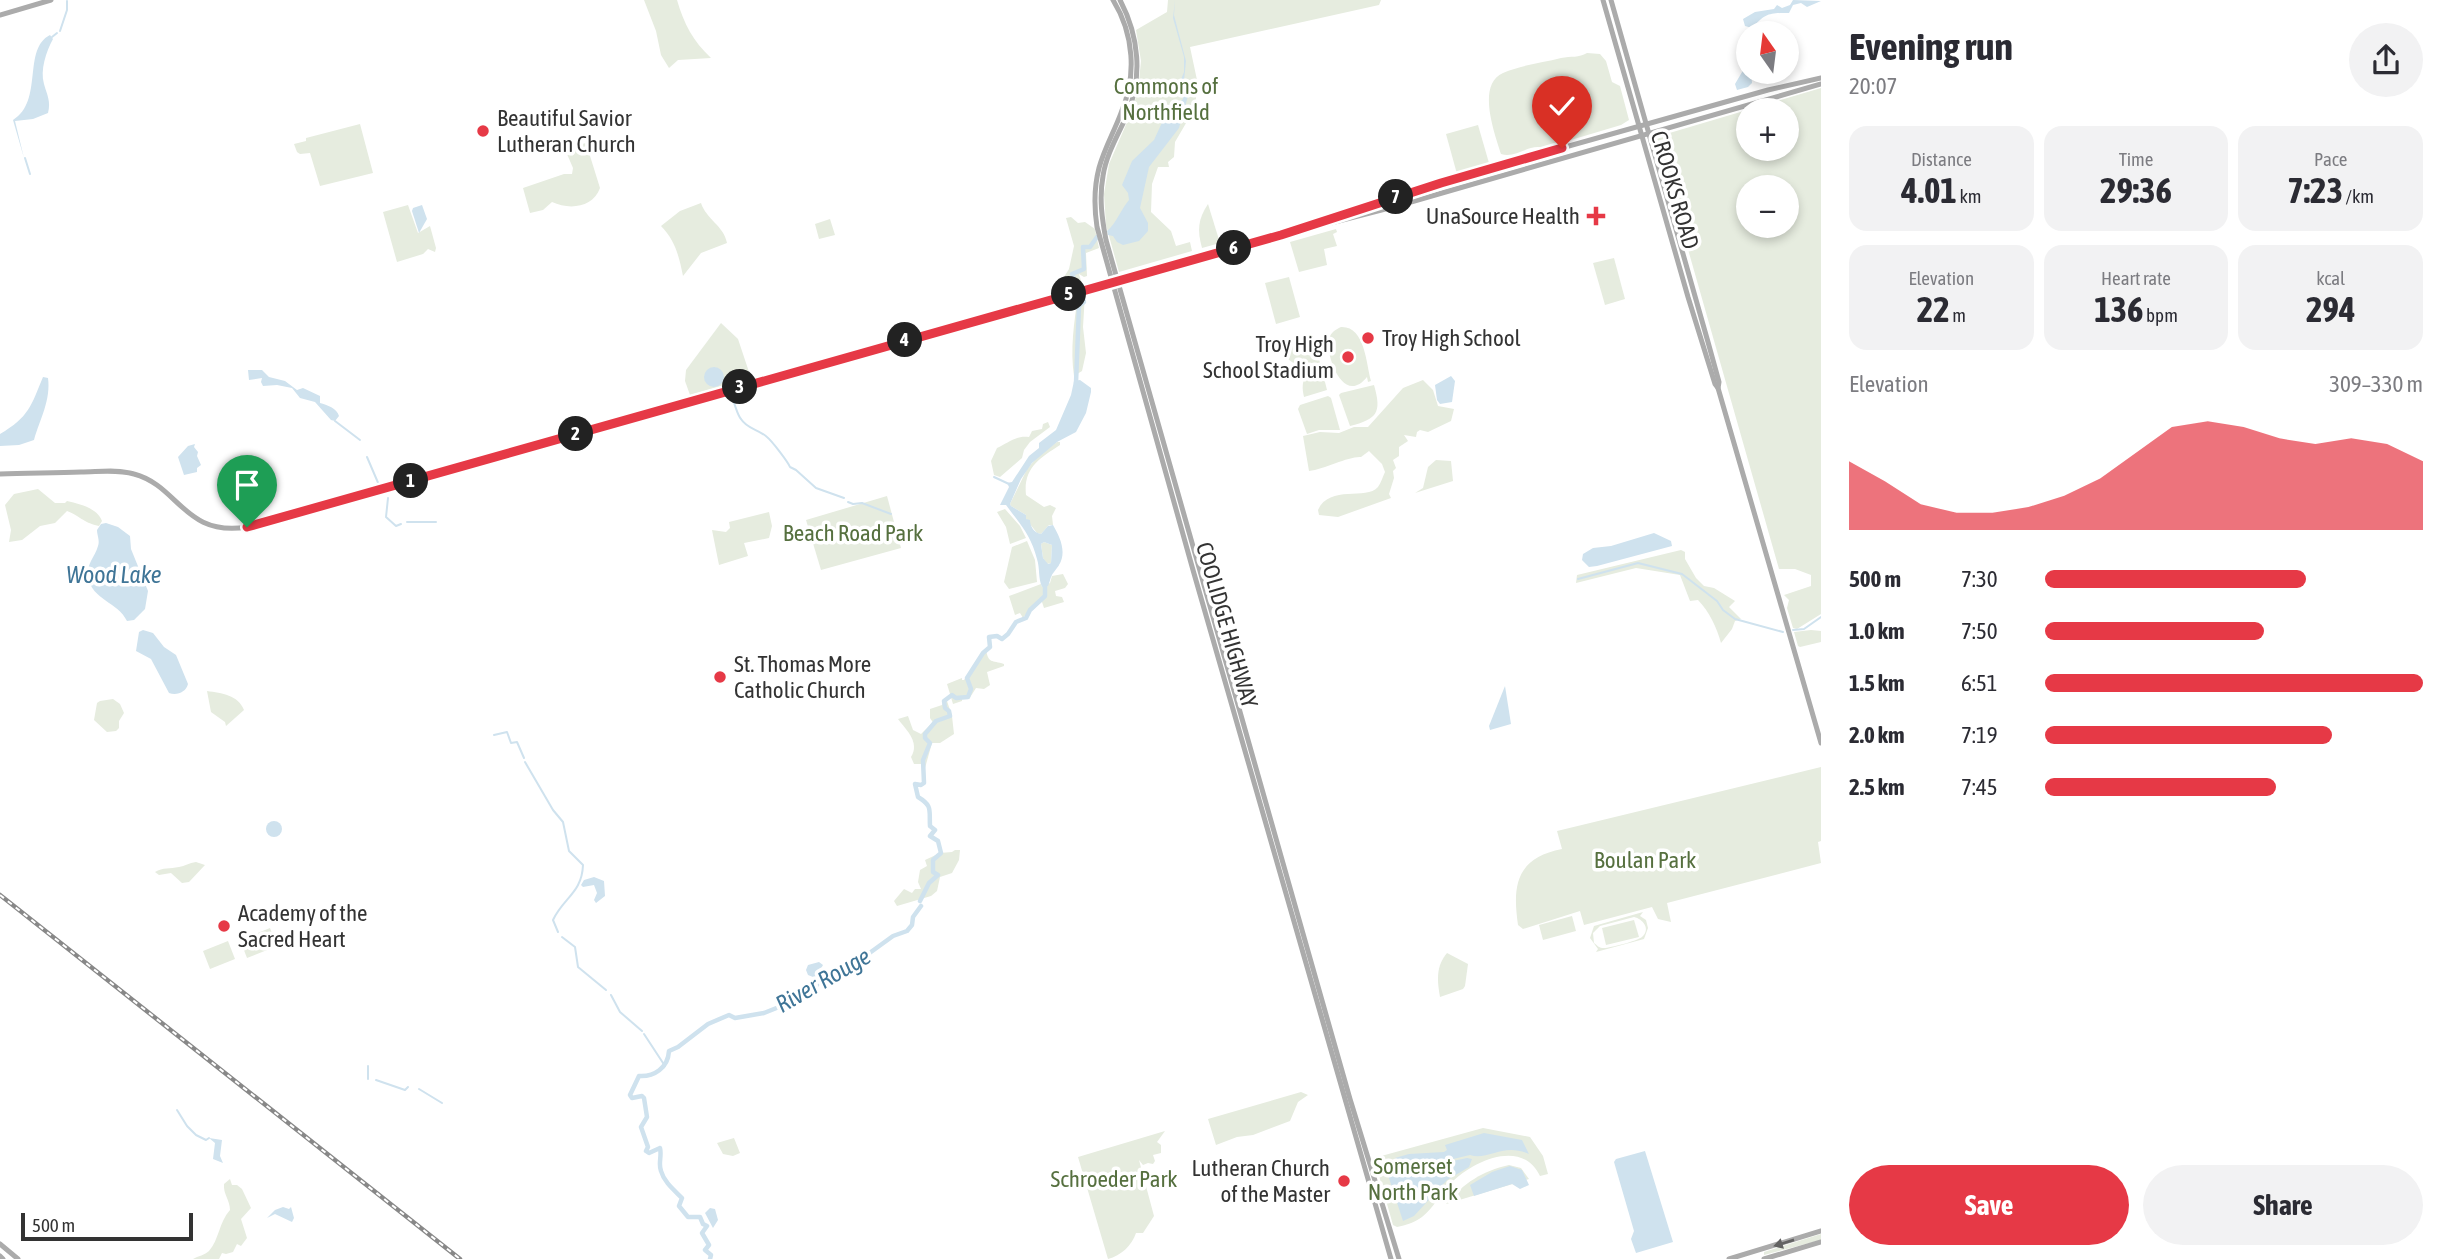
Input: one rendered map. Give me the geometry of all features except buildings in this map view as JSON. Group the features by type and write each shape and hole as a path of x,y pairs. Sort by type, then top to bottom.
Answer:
{"main road":[{"path":"0,15 51,0"},
{"name":"COOLIDGE HIGHWAY","path":"1113,0 1128,35 1131,74 1126,101 1098,173 1094,204 1365,1158 1391,1259"},
{"name":"COOLIDGE HIGHWAY","path":"1103,240 1100,199 1103,176 1132,101 1137,70 1134,35 1120,0"},
{"name":"CROOKS ROAD","path":"1603,0 1688,297 1705,342"},
{"name":"CROOKS ROAD","path":"1611,0 1692,283 1718,388 1821,743"},
{"path":"1607,15 1615,15"},
{"path":"1773,98 1821,78"},
{"path":"1346,216 1427,187 1706,107 1780,87 1821,84"},
{"path":"1776,97 1780,87"},
{"path":"1767,98 1768,90"},
{"path":"1720,113 1718,108 1721,103"},
{"path":"1706,107 1706,117"},
{"path":"0,474 131,473 152,482 195,518 218,527 238,528 1346,216 1426,198 1736,108"},
{"path":"1635,113 1643,112"},
{"path":"1660,130 1658,125 1661,120"},
{"path":"1626,130 1629,134 1627,140"},
{"path":"1577,144 1577,154"},
{"path":"1644,147 1653,147"},
{"path":"1562,148 1565,153 1562,159"},
{"path":"1509,163 1506,169 1509,174"},
{"path":"1496,178 1499,173 1498,166"},
{"path":"1441,183 1439,188 1442,193"},
{"path":"1426,198 1427,187"},
{"path":"1660,202 1664,205 1669,202"},
{"path":"1670,236 1679,238"},
{"path":"1684,282 1687,285 1692,283"},
{"path":"1688,297 1695,296"},
{"name":"COOLIDGE HIGHWAY","path":"1365,1158 1399,1259"},
{"path":"1729,1259 1744,1257 1821,1231"},
{"path":"1763,1249 1763,1259 1821,1242"},
{"path":"0,1244 15,1258"}],"green space":[{"path":"644,0 677,0 690,32 711,58 678,60 669,68 661,55 656,31"},
{"name":"Commons of Northfield","path":"1168,0 1381,0 1379,5 1190,47 1197,80 1195,116 1189,118 1175,142 1174,157 1168,162 1169,167 1158,167 1152,184 1151,212 1171,231 1176,246 1190,242 1192,251 1119,272 1106,225 1104,194 1109,164 1138,91 1141,61 1136,30 1167,12"},
{"path":"1587,53 1600,54 1606,61 1612,82 1620,86 1629,120 1621,125 1544,148 1501,154 1492,123 1489,99 1490,88 1495,79 1517,68"},
{"path":"1821,88 1821,614 1797,629 1793,628 1787,608 1789,600 1784,595 1811,586 1811,575 1795,569 1779,569 1656,137 1736,113 1736,161 1799,161 1799,98 1787,98"},
{"path":"360,124 373,173 320,186 310,153 300,154 294,144 306,141 306,138"},
{"path":"1478,125 1489,163 1487,166 1457,174 1446,134"},
{"path":"586,143 600,188 597,195 580,206 552,202 543,210 530,213 523,188 564,174 572,174 573,168 567,154 562,154 560,150"},
{"path":"701,203 727,243 701,253 683,276 676,249 661,226 680,211"},
{"path":"1208,204 1220,243 1202,248 1199,225"},
{"path":"408,205 418,233 430,226 436,248 435,252 428,249 423,254 397,262 383,212"},
{"path":"1071,217 1078,223 1085,222 1095,229 1099,248 1086,253 1087,276 1079,274 1082,284 1063,287 1057,284 1057,280 1064,277 1069,269 1074,246 1066,218"},
{"path":"830,219 835,235 819,239 815,224"},
{"path":"1336,229 1337,232 1333,234 1337,246 1324,249 1327,265 1299,272 1290,242"},
{"path":"1614,258 1625,299 1605,305 1593,263"},
{"path":"1289,277 1300,317 1276,324 1265,283"},
{"path":"1085,294 1083,327 1086,353 1082,371 1074,376 1072,346 1075,316 1078,296"},
{"path":"721,323 738,339 751,378 690,395 685,381 686,370"},
{"name":"Troy High School Stadium","path":"1341,327 1349,328 1360,339 1371,381 1368,382 1367,377 1358,385 1350,386 1343,382 1333,366 1329,339"},
{"path":"1313,336 1320,363 1301,366 1293,363 1285,356 1285,342"},
{"path":"1321,366 1327,390 1304,397 1305,377 1311,370"},
{"path":"1423,380 1433,390 1438,406 1454,409 1451,421 1428,432 1420,430 1416,437 1404,435 1408,441 1399,447 1399,456 1393,460 1396,468 1393,471 1394,478 1389,494 1391,498 1338,517 1319,515 1318,510 1331,497 1372,491 1378,487 1385,472 1382,464 1369,451 1361,457 1309,471 1303,436 1368,427 1403,388"},
{"path":"1374,385 1377,402 1375,413 1366,421 1350,426 1339,395"},
{"path":"1328,396 1331,398 1340,430 1319,430 1307,434 1298,409 1300,405"},
{"path":"1048,422 1050,427 1030,442 1022,458 1000,477 994,475 991,461 997,448 1016,438 1029,437 1032,431 1042,429 1043,424"},
{"path":"1060,442 1060,445 1034,465 1027,478 1026,495 1044,507 1050,505 1056,508 1052,516 1053,525 1049,525 1041,534 1037,533 1026,515 1010,504 1027,469 1040,454"},
{"path":"1436,460 1451,461 1453,481 1415,493 1423,488 1428,467"},
{"path":"38,489 55,503 67,501 87,507 102,521 99,526 67,511 55,523 40,526 22,540 9,542 11,530 5,505 14,494"},
{"name":"Beach Road Park","path":"887,496 901,548 821,570 806,520"},
{"path":"1005,509 1020,526 1026,538 1010,544 1006,527 997,512"},
{"path":"769,512 772,526 769,538 744,543 748,556 719,565 712,530 726,532 730,528 729,522"},
{"path":"1027,541 1035,560 1037,582 1009,589 1004,582 1012,547"},
{"path":"1044,542 1052,545 1051,563 1047,564 1043,558 1041,544"},
{"path":"1681,550 1685,552 1685,559 1696,578 1704,586 1714,588 1735,601 1729,607 1741,619 1735,621 1721,643 1706,609 1698,600 1690,601 1680,575 1636,568 1576,583 1577,575"},
{"path":"1063,574 1068,584 1055,591 1056,596 1062,597 1064,602 1044,608 1042,602 1039,602 1031,607 1023,618 1020,613 1015,615 1009,596 1041,584 1042,587 1050,583 1052,576"},
{"path":"1821,631 1821,642 1798,646 1794,632"},
{"path":"986,649 989,659 1004,666 987,672 990,685 984,689 976,688 969,699 953,704 947,684 962,678 964,680"},
{"path":"207,691 234,698 244,710 226,726 225,722 211,712"},
{"path":"946,698 954,734 940,743 932,743 925,768 921,764 914,764 911,757 913,742 898,719 908,716 913,730 921,734 934,724 930,718 930,709 942,705"},
{"path":"113,699 120,704 124,713 119,721 119,728 107,732 94,720 97,703"},
{"name":"Boulan Park","path":"1821,767 1821,841 1818,842 1821,863 1667,903 1671,922 1658,919 1652,907 1584,925 1580,911 1523,929 1518,925 1516,897 1521,875 1535,859 1562,849 1557,831"},
{"path":"960,850 959,860 952,873 940,877 937,891 931,896 897,906 894,901 904,889 912,893 915,889 921,889 918,882 920,870 927,866 925,860"},
{"path":"196,862 205,865 189,882 182,883 171,873 159,875 155,872 161,869"},
{"path":"1643,912 1640,916 1646,920 1648,928 1644,939 1596,952 1598,949 1590,938 1594,926","holes":["1637,918 1646,928 1642,937 1607,948 1601,948 1594,943 1593,933 1600,926"]},
{"path":"1572,916 1576,931 1543,940 1539,925"},
{"path":"1634,920 1639,937 1606,945 1602,928"},
{"path":"270,928 277,946 247,958 240,940"},
{"path":"228,941 235,959 210,969 203,951"},
{"path":"1447,953 1468,964 1465,986 1440,997 1438,974"},
{"path":"1301,1092 1308,1095 1298,1102 1290,1121 1216,1145 1208,1119"},
{"name":"Somerset North Park","path":"1483,1128 1530,1137 1543,1156 1548,1174 1540,1176 1532,1164 1522,1158 1497,1157 1484,1161 1451,1183 1422,1217 1397,1227 1393,1225 1374,1158"},
{"name":"Schroeder Park","path":"1165,1131 1157,1142 1161,1145 1161,1153 1153,1155 1153,1164 1143,1165 1139,1160 1154,1216 1143,1233 1136,1233 1125,1249 1108,1259 1078,1157"},
{"path":"734,1138 740,1153 733,1156 723,1154 717,1143"},
{"name":"Somerset North Park","path":"1509,1165 1521,1168 1529,1179 1446,1204 1474,1179"},
{"path":"230,1179 232,1185 242,1189 251,1208 241,1219 247,1238 241,1246 237,1244 233,1252 222,1253 219,1259 193,1259 209,1251 230,1210 224,1184"},
{"path":"1821,1234 1821,1240 1764,1255 1764,1252"}],"water":[{"path":"1175,0 1174,15 1186,61 1184,81 1188,83 1185,92 1188,96 1179,128 1149,167 1140,208 1148,223 1148,231 1139,241 1123,245 1108,235 1107,231 1129,200 1122,185 1132,161 1154,140 1165,116 1183,99 1180,82 1184,72 1184,57 1173,18"},
{"path":"1793,0 1821,1 1807,7 1801,3 1793,5 1789,13 1768,15 1759,21 1744,21 1755,12 1774,9 1777,5 1782,8 1790,5"},
{"path":"50,35 53,39 43,67 49,101 48,113 33,119 15,121 24,158 13,120 28,101 37,52 42,42"},
{"path":"1736,82 1751,84 1737,90"},
{"path":"422,205 427,219 419,233 412,211"},
{"path":"714,367 721,370 724,377 721,384 714,387 707,384 704,377 707,370"},
{"path":"248,370 262,370 269,377 285,381 297,390 303,388 320,396 320,403 334,409 339,416 335,421 331,420 315,402 300,398 292,388 263,386 262,378 249,380"},
{"path":"1451,376 1455,381 1452,402 1440,404 1435,385"},
{"path":"43,377 48,378 48,394 34,440 19,445 0,446 0,434 28,410"},
{"path":"1080,380 1091,388 1086,413 1076,432 1057,442 1032,463 1021,479 1010,504 1026,515 1036,532 1041,534 1048,526 1053,525 1060,540 1062,555 1059,566 1051,576 1048,586 1042,587 1035,551 1028,536 1006,505 1000,505 1009,487 1007,483 1012,482 1029,456 1039,448 1039,443 1056,430 1074,381","holes":["1044,542 1052,545 1051,563 1048,564 1043,558 1041,544"]},
{"path":"195,444 201,465 197,472 184,475 178,457 188,446"},
{"name":"Wood Lake","path":"101,524 118,527 130,536 131,549 148,591 145,609 134,620 127,621 118,609 90,585 89,564 99,544 97,530"},
{"path":"1654,533 1671,541 1672,546 1597,566 1589,567 1582,560 1583,554 1593,548 1611,546"},
{"path":"143,630 153,633 164,647 176,655 188,684 178,694 169,693 151,659 136,651 139,632"},
{"path":"1505,686 1511,724 1490,730 1489,726"},
{"path":"271,821 277,821 282,829 280,835 271,837 266,832 266,826"},
{"path":"594,877 604,881 605,896 596,903 594,885 581,885 584,880"},
{"path":"819,962 823,965 818,974 821,977 818,979 808,975 808,965"},
{"path":"1484,1133 1522,1140 1529,1154 1511,1150 1421,1165 1395,1158 1409,1154 1444,1152 1447,1150 1445,1145"},
{"path":"209,1138 222,1140 220,1156 223,1163 213,1159 215,1143"},
{"path":"1645,1151 1673,1242 1636,1253 1631,1239 1634,1231 1614,1162 1616,1159"},
{"path":"1472,1159 1469,1167 1447,1180 1414,1216 1403,1221 1387,1172 1389,1169 1396,1165 1420,1168"},
{"name":"Somerset North Park","path":"1510,1166 1522,1170 1529,1185 1520,1189 1512,1184 1474,1196 1470,1185 1492,1172"},
{"path":"291,1207 294,1218 292,1222 275,1214 267,1218 275,1210"},
{"path":"710,1208 715,1209 718,1220 713,1228 705,1213"}],"waterway":[{"path":"60,31 67,1"},
{"path":"52,37 57,33"},
{"path":"25,158 30,174"},
{"name":"River Rouge","path":"1077,287 1072,274 1084,269 1083,247 1090,247 1097,237"},
{"name":"River Rouge","path":"1076,383 1079,306 1084,302 1082,295"},
{"path":"730,395 743,422 764,434 790,467 816,488 844,498"},
{"path":"335,421 360,440"},
{"path":"367,457 379,485"},
{"path":"994,477 1009,484"},
{"path":"388,498 386,517 396,526 401,524"},
{"path":"848,502 862,503 891,514"},
{"path":"407,522 436,522"},
{"path":"1578,579 1638,563 1682,574 1735,619 1783,632"},
{"name":"River Rouge","path":"920,901 929,883 938,875 933,872 933,860 941,853 938,841 930,836 935,830 930,826 929,809 918,797 915,784 924,783 923,760 930,743 925,734 936,721 950,716 944,701 952,695 956,698 968,697 971,689 967,678 990,647 989,637 997,636 1002,639 1016,622 1026,618 1030,610 1045,596 1045,581"},
{"path":"1793,630 1804,629 1821,617"},
{"path":"494,735 507,732 511,743 517,742 524,758"},
{"path":"525,762 563,822 569,851 583,865 576,889 553,920 558,932"},
{"name":"River Rouge","path":"710,1259 711,1255 705,1250 709,1245 702,1233 707,1226 700,1217 688,1217 679,1206 682,1198 662,1175 660,1148 649,1153 646,1151 648,1147 641,1127 647,1117 644,1098 632,1098 630,1095 639,1076 650,1075 663,1067 669,1051 708,1024 729,1015 735,1018 764,1013 816,987 821,977 838,972 893,936 907,931 921,906"},
{"path":"562,937 575,947 578,967 606,990"},
{"path":"611,995 620,1012 642,1031"},
{"path":"644,1034 665,1066"},
{"path":"368,1066 368,1079"},
{"path":"376,1080 405,1090 408,1087"},
{"path":"419,1089 442,1103"},
{"path":"177,1110 196,1135 206,1140 209,1138"}],"railway":[{"path":"0,895 460,1259"}],"place":[{"name":"Beautiful Savior Lutheran Church","path":"483,131"},
{"name":"UnaSource Health","path":"1596,216"},
{"name":"Troy High School","path":"1368,338"},
{"name":"Troy High School Stadium","path":"1348,357"},
{"name":"St. Thomas More Catholic Church","path":"720,677"},
{"name":"Academy of the Sacred Heart","path":"224,926"},
{"name":"Lutheran Church of the Master","path":"1344,1181"}],"route":[{"path":"247,527 1281,235 1381,201 1562,148"}]}
